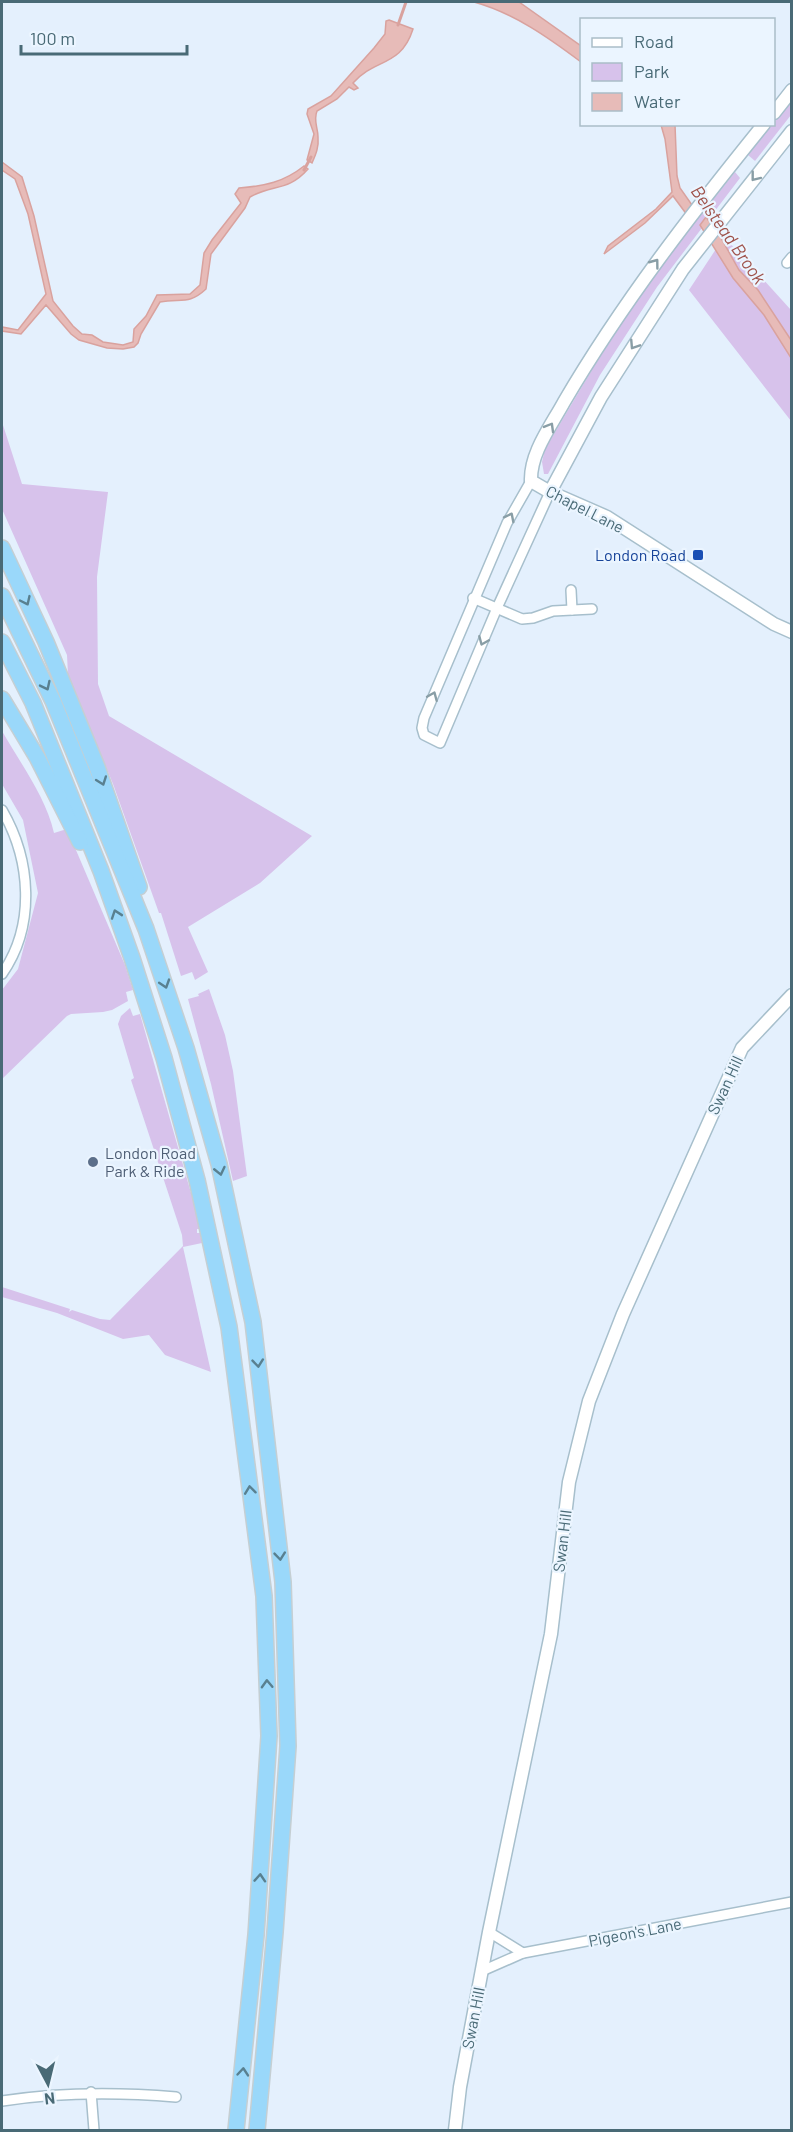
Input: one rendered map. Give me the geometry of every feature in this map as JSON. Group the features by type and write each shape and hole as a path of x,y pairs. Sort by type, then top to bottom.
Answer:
{"highway":[{"path":"2,548 46,642 97,767 138,880 146,929"},
{"path":"2,596 53,700 146,929 186,1048 219,1164 253,1322 283,1582 288,1746 275,1932 256,2130"},
{"path":"2,642 33,703 101,871 164,1058 197,1179 229,1327 264,1596 269,1736 256,1935 236,2130"},
{"path":"2,699 37,757 78,840 101,871"}],"street":[{"path":"775,112 792,90"},
{"path":"762,126 645,277 573,388 542,441 532,465 531,481 507,523 473,598 422,724 424,735 440,743 497,608 550,492 618,370 683,269 792,131"},
{"name":"Chapel Lane","path":"531,481 550,492 607,517 774,624 792,632"},
{"path":"571,590 572,610"},
{"path":"473,598 522,619 553,611 592,609"},
{"path":"2,810 9,822 22,859 26,899 20,937 13,958 2,974"},
{"name":"Swan Hill","path":"454,2130 489,1932 551,1634 569,1482 589,1401 623,1314 742,1048 792,995"},
{"name":"Pigeon's Lane","path":"482,1971 523,1953 792,1902"},
{"path":"489,1932 523,1953"},
{"path":"91,2092 94,2130"},
{"path":"2,2101 91,2092 177,2097"}],"green space":[{"path":"791,101 791,115 755,161 748,155 771,126 775,126 775,121"},
{"path":"735,172 740,178 657,287 600,375 548,474 544,474 542,462 545,449 593,368 651,278"},
{"path":"721,238 734,247 791,310 791,340 758,290 739,270"},
{"path":"716,249 733,278 764,315 791,358 791,421 689,290"},
{"path":"2,422 22,484 108,492 97,577 98,684 109,716 312,836 260,883 188,927 208,972 195,980 192,972 181,976 161,913 159,913 113,784 68,675 67,655 2,509"},
{"path":"2,731 39,793 54,833 67,829 125,965 133,990 126,992 128,1001 112,1010 67,1016 2,1079 2,990 18,969 38,893 23,820 2,784"},
{"path":"209,989 225,1035 233,1071 247,1176 233,1181 211,1084 188,999 199,996 198,994"},
{"path":"130,1008 133,1016 140,1014 197,1214 199,1229 197,1233 200,1233 202,1243 183,1247 211,1372 165,1355 149,1335 123,1339 57,1313 2,1297 2,1287 70,1309 69,1312 72,1310 110,1320 183,1246 182,1235 131,1080 134,1078 118,1024 121,1016"}],"water":[{"path":"474,2 519,2 580,45 580,61 544,35 517,19"},
{"path":"389,20 413,29 408,41 395,56 361,75 353,83 358,88 354,90 349,87 337,99 317,111 318,144 312,163 307,160 314,134 307,114 308,109 331,96 385,34 386,21"},
{"path":"661,126 675,126 677,176 680,188 699,215 693,223 673,196 645,223 604,254 608,246 656,209 672,192"},
{"path":"2,162 22,177 34,216 53,301 82,334 92,335 103,342 123,345 133,342 134,329 146,316 157,295 190,294 200,285 204,253 241,203 235,194 239,188 274,182 304,166 308,169 287,185 250,197 245,208 211,254 206,289 190,299 160,302 138,343 134,347 123,349 107,348 79,340 46,305 21,334 2,331 2,327 18,330 46,294 28,214 15,179 2,170"},
{"path":"706,217 739,270 758,290 791,340 791,358 764,315 733,278 700,225"}],"waterway":[{"name":"Belstead Brook","path":"398,25 406,2"},
{"name":"Belstead Brook","path":"304,170 311,157"}],"place":[{"name":"London Road","path":"698,555"},
{"name":"London Road Park & Ride","path":"93,1162"}]}
